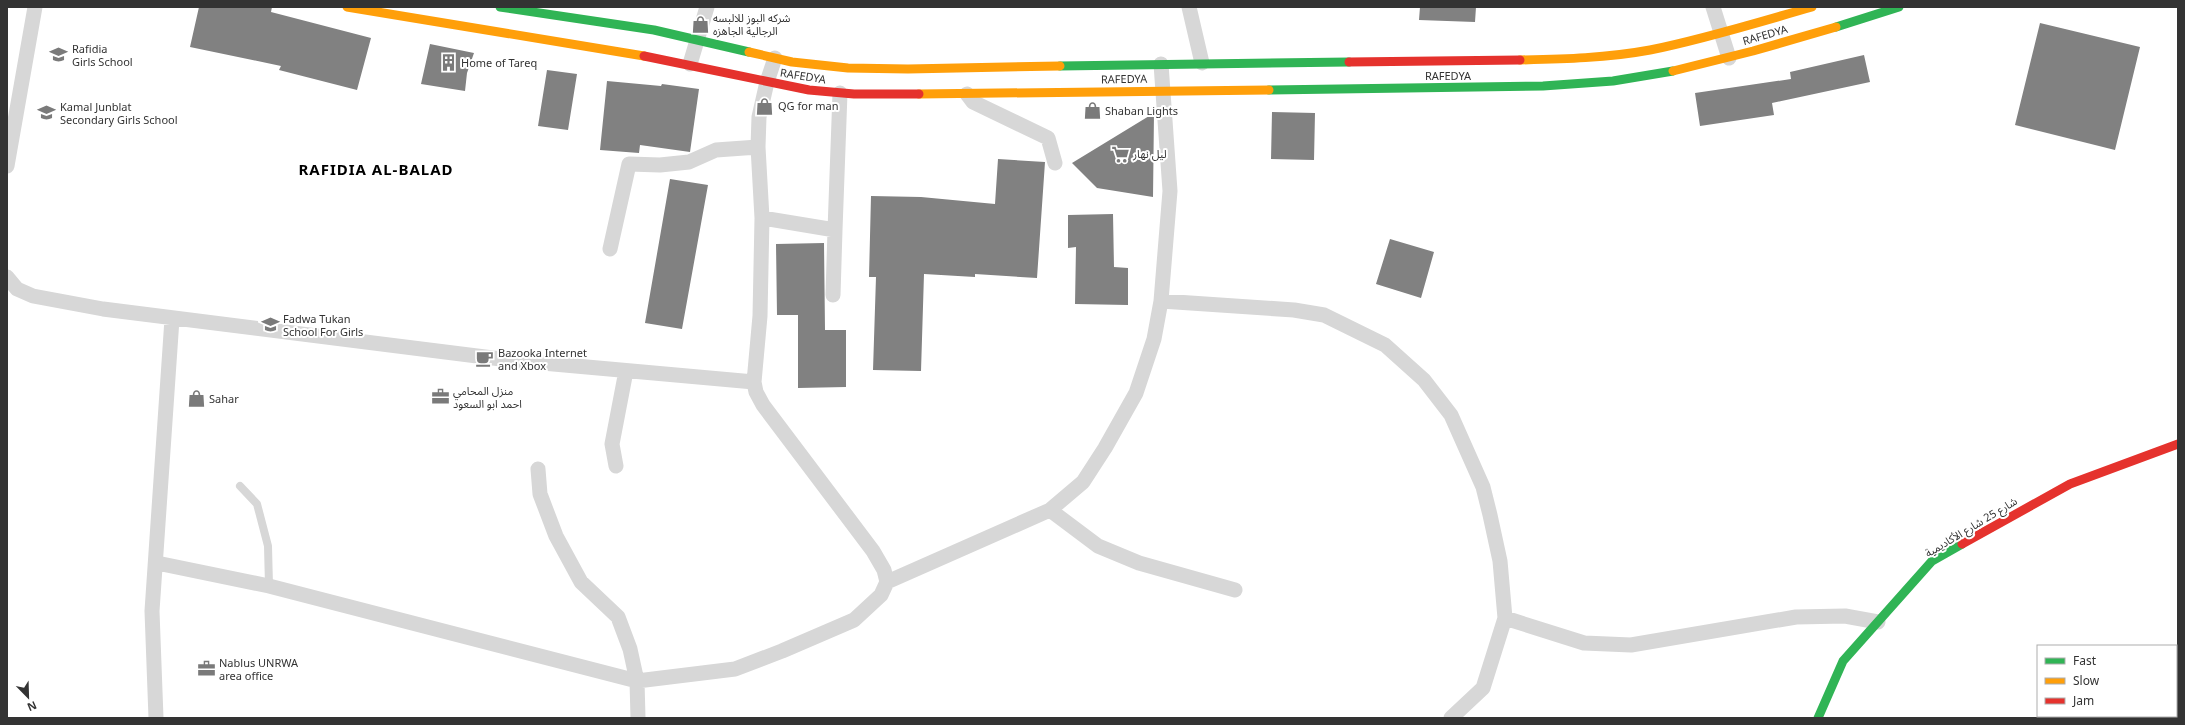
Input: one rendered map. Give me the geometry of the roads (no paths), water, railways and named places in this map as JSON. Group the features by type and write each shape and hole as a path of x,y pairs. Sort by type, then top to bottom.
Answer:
{"main road":[{"name":"RAFEDYA","path":"347,7 471,29 590,46 690,64 766,82 840,93 967,94 1164,90 1540,87 1600,83 1664,74 1729,58 1899,7"},
{"name":"RAFEDYA","path":"500,7 547,11 654,30 792,62 848,68 908,69 1202,63 1467,61 1594,58 1650,50 1721,33 1812,7"},
{"name":"شارع 25 شارع الأكاديمية","path":"1818,718 1843,661 1932,561 2070,484 2178,444"}],"street":[{"path":"7,166 35,7"},
{"path":"690,64 707,7"},
{"path":"1189,7 1202,63"},
{"path":"1713,7 1729,58"},
{"path":"157,563 269,586 637,681 735,669 782,651 854,620 882,595 887,582 884,570 874,551 763,405 756,392 754,382 760,316 762,218 758,147 759,117 766,82 775,58"},
{"path":"887,582 1050,510 1083,482 1105,448 1136,393 1154,339 1161,301 1170,191 1161,64"},
{"path":"833,295 840,93"},
{"path":"967,94 973,102 1048,138 1055,163"},
{"path":"610,249 629,164 660,165 689,162 716,150 758,147"},
{"path":"762,218 835,230"},
{"path":"7,277 18,289 33,296 103,309 502,359 754,382"},
{"path":"1161,301 1294,310 1324,315 1385,346 1424,380 1451,415 1483,487 1500,561 1505,618 1483,688 1451,718"},
{"path":"156,718 152,611 157,563 166,426 167,371 172,318"},
{"path":"616,466 612,444 626,371"},
{"path":"538,469 540,494 556,536 581,582 618,617 630,649 637,681 638,718"},
{"path":"1050,510 1098,546 1139,563 1234,590"},
{"path":"1505,618 1584,643 1632,645 1796,617 1845,616 1878,622"}],"lane":[{"path":"240,486 257,504 268,546 269,586"}],"place":[{"name":"شركه البوز للالبسه الرجالية الجاهزه","path":"700,24"},
{"name":"Rafidia Girls School","path":"59,55"},
{"name":"Home of Tareq","path":"448,63"},
{"name":"QG for man","path":"765,106"},
{"name":"Shaban Lights","path":"1092,111"},
{"name":"Kamal Junblat Secondary Girls School","path":"47,113"},
{"name":"ليل نهار","path":"1120,154"},
{"name":"Fadwa Tukan School For Girls","path":"270,325"},
{"name":"Bazooka Internet and Xbox","path":"485,359"},
{"name":"منزل المحامي احمد ابو السعود","path":"440,397"},
{"name":"Sahar","path":"196,399"},
{"name":"Nablus UNRWA area office","path":"206,669"}],"district":[{"name":"RAFIDIA AL-BALAD","path":"376,170"}]}
